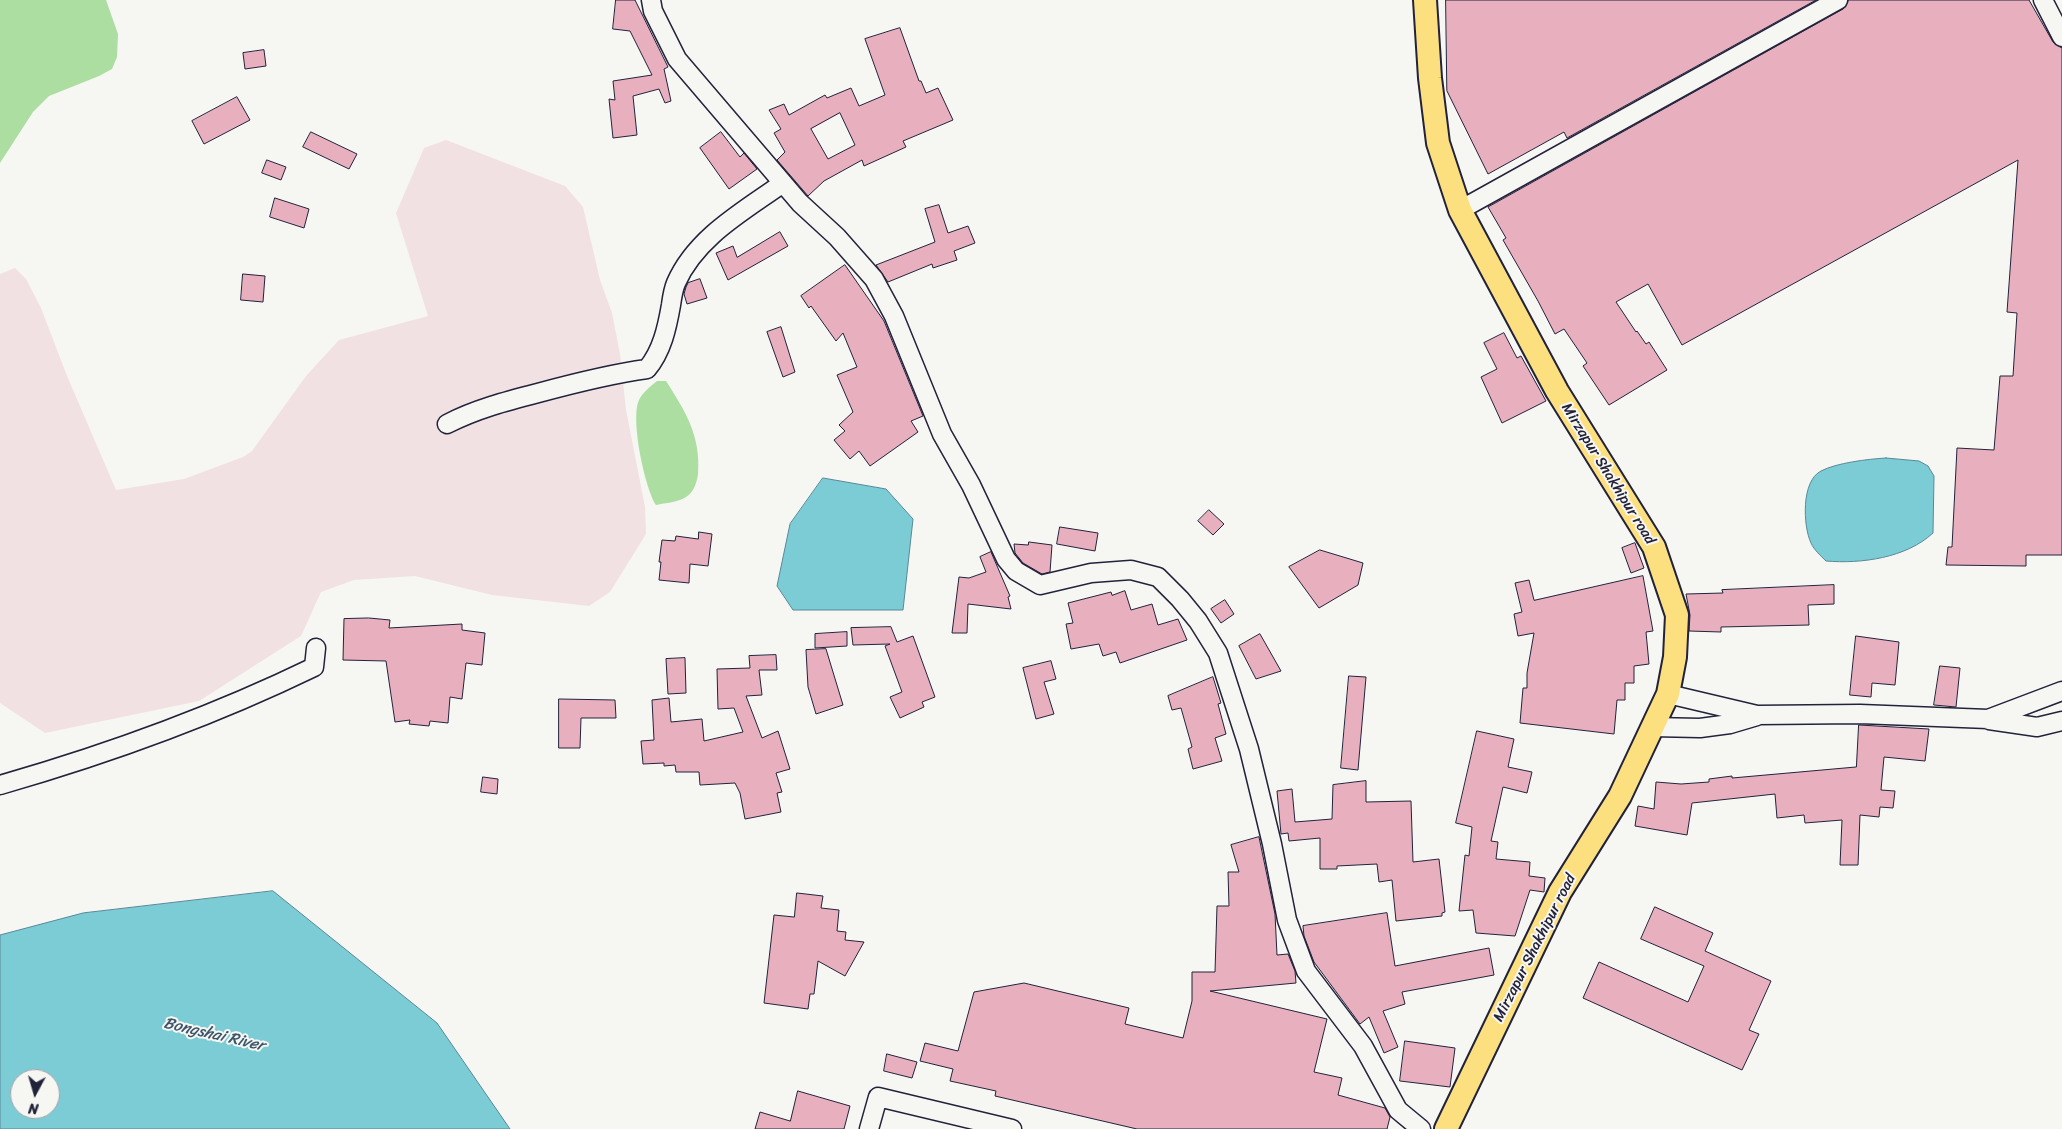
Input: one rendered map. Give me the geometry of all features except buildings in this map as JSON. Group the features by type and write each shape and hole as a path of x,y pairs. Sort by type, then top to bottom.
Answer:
{"main road":[{"name":"Mirzapur Shakhipur road","path":"1425,0 1430,78 1438,143 1460,210 1558,391 1654,547 1677,615 1675,657 1668,694 1620,796 1560,892 1446,1129"}],"street":[{"path":"651,0 653,11 677,59 800,203 837,237 874,279 894,316 942,434 971,485 1006,558 1016,571 1040,585 1090,574 1132,570 1158,577 1198,621 1218,653 1249,749 1272,844 1287,920 1306,971 1363,1046 1398,1110 1421,1129"},
{"path":"1460,210 1838,0"},
{"path":"2043,0 2062,37"},
{"path":"448,424 464,415 518,398 605,375 647,368 656,358 667,328 675,284 686,264 711,235 783,183"},
{"path":"0,784 74,763 262,692 314,668 316,648"},
{"path":"1988,720 2062,690"},
{"path":"1668,694 1757,716 1860,714 1988,720 2038,727 2062,721"},
{"path":"1652,727 1700,728 1730,724 1757,716"},
{"path":"869,1129 878,1097 1012,1129"}],"shaded area":[{"path":"446,140 565,186 583,207 600,280 612,313 620,354 626,410 645,507 646,534 610,592 589,606 492,595 415,576 354,580 321,592 301,636 199,701 45,733 0,703 0,274 15,268 26,279 41,308 67,376 116,490 184,479 243,457 252,451 306,376 339,340 428,316 396,213 424,148"}],"green space":[{"path":"0,0 106,0 118,34 117,57 112,69 49,96 33,112 0,163"},
{"path":"657,381 666,381 691,425 697,448 698,474 693,490 689,495 680,500 656,505 643,469 636,422 639,400 644,392"}],"water":[{"path":"1886,458 1919,461 1928,466 1934,476 1933,533 1922,542 1910,548 1882,558 1840,562 1826,561 1811,543 1806,526 1807,494 1814,476 1827,468 1835,466"},
{"path":"823,478 886,489 913,519 903,610 793,610 777,586 790,524"},
{"name":"Bongshai River","path":"273,891 437,1023 510,1129 0,1129 0,935 83,913"}]}
